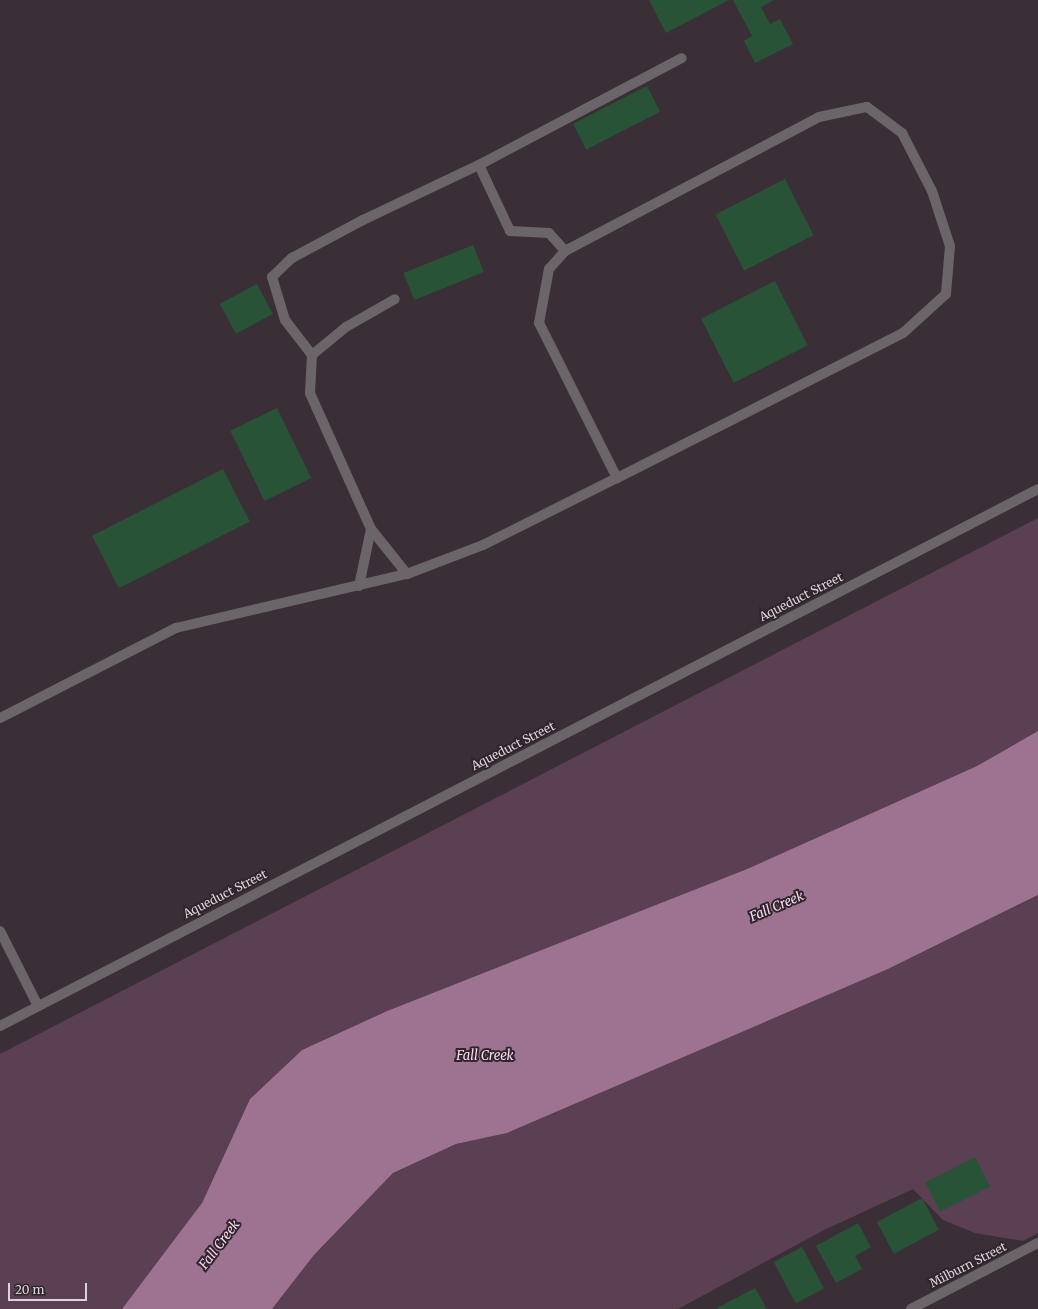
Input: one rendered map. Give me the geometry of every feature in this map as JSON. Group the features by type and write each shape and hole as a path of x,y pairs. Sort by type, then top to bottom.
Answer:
{"street":[{"path":"407,574 370,529 310,393 312,355 285,320 272,277 299,255 363,220 479,165 682,58"},
{"path":"0,718 176,628 407,574 483,545 617,478 902,333 946,294 950,246 932,191 902,133 867,107 819,117 565,251 549,269 539,324 617,478"},
{"path":"479,165 510,231 549,233 565,251"},
{"path":"312,355 346,327 395,299"},
{"name":"Aqueduct Street","path":"0,1026 1038,489"},
{"path":"359,586 370,529"},
{"path":"0,931 38,1006"},
{"name":"Milburn Street","path":"911,1309 1038,1243"}],"shaded area":[{"path":"1038,518 1038,731 977,766 747,869 387,1011 302,1050 250,1099 202,1203 129,1304 122,1309 0,1309 0,1054"},
{"path":"1038,895 1038,1233 1023,1241 975,1233 943,1220 913,1189 824,1230 678,1309 272,1309 314,1255 393,1173 456,1144 507,1133 888,969"}],"water":[{"name":"Fall Creek","path":"1038,731 1038,895 888,969 507,1133 456,1144 393,1173 314,1255 272,1309 122,1309 202,1203 250,1099 302,1050 387,1011 747,869 977,766"}],"building":[{"path":"649,0 729,0 666,33"},
{"path":"733,0 774,0 761,7 770,24 780,19 793,44 755,63 744,41 752,36"},
{"path":"647,86 660,112 586,150 573,124"},
{"path":"785,179 814,235 744,271 716,214"},
{"path":"473,245 484,272 414,300 403,273"},
{"path":"775,281 808,345 734,383 701,319"},
{"path":"257,284 273,314 236,334 220,304"},
{"path":"277,408 311,478 264,501 230,431"},
{"path":"223,469 250,522 119,588 92,536"},
{"path":"975,1157 990,1186 940,1212 925,1182"},
{"path":"922,1198 939,1230 894,1254 877,1222"},
{"path":"858,1223 871,1247 855,1256 862,1269 836,1283 816,1246"},
{"path":"802,1247 824,1288 796,1304 774,1262"},
{"path":"755,1288 767,1309 717,1308"}]}
